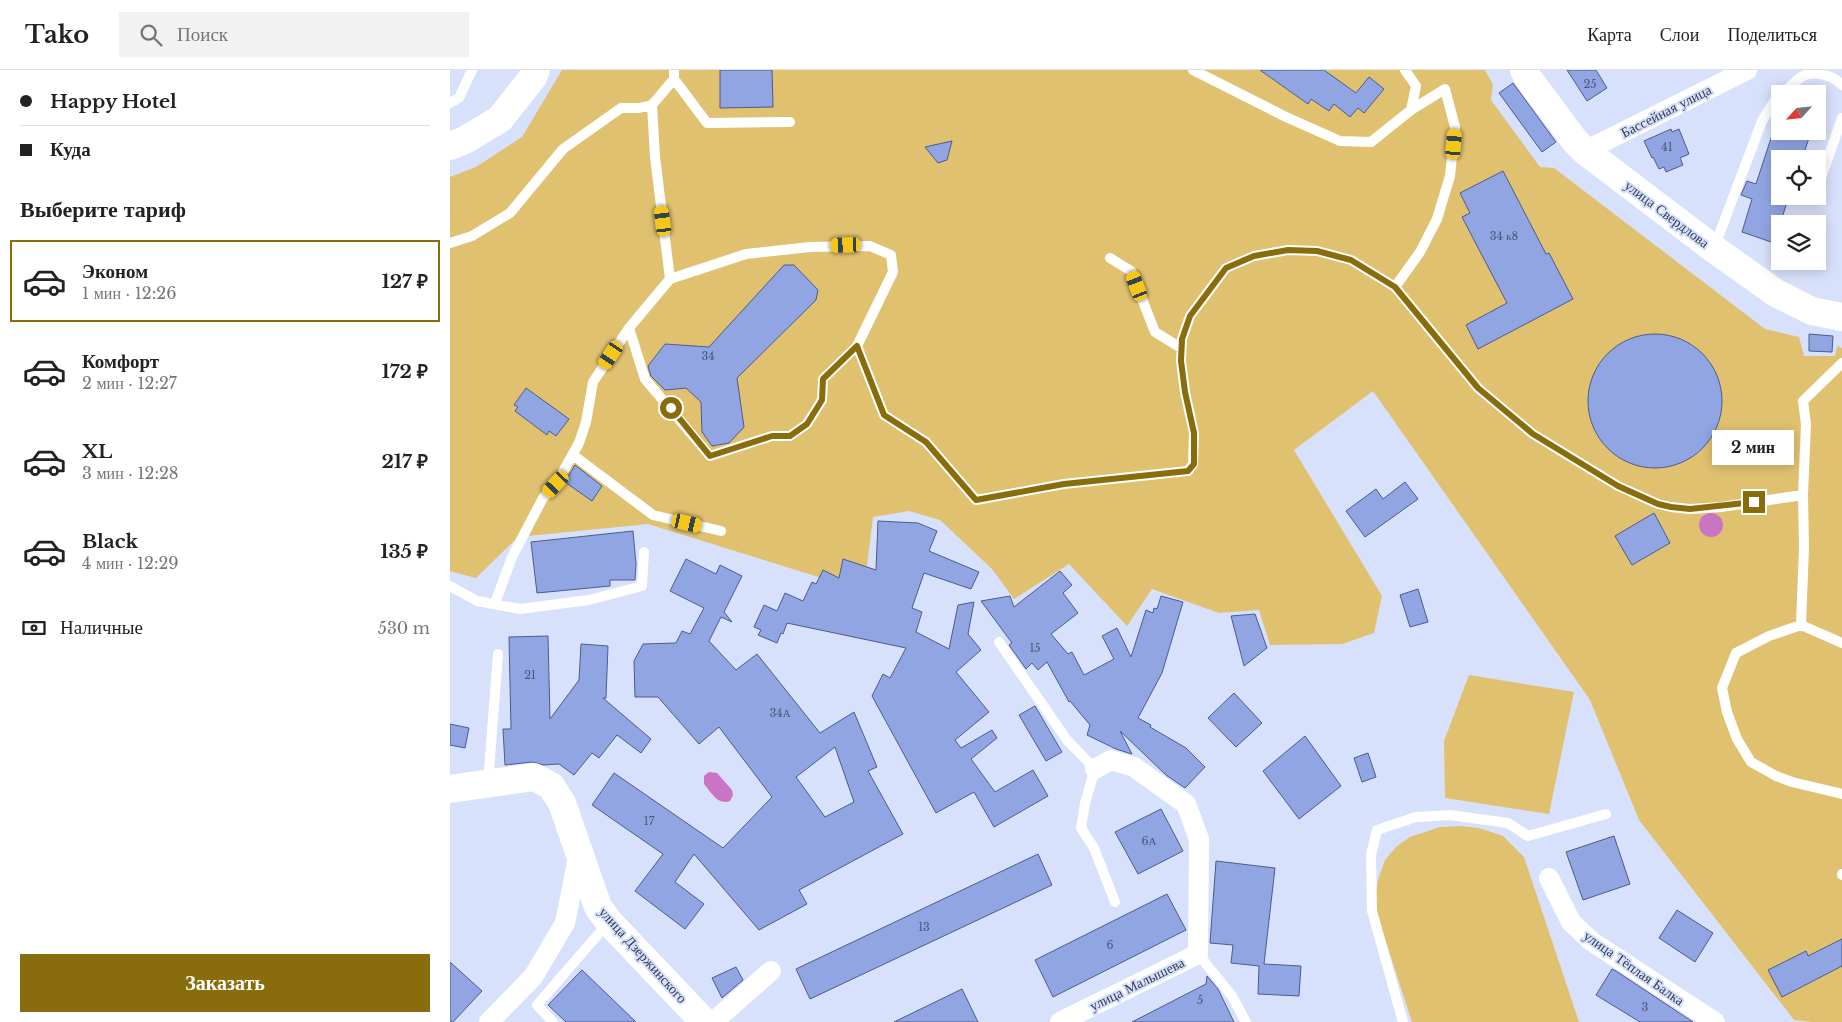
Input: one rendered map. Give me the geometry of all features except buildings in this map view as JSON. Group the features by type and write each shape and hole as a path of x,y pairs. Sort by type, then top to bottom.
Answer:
{"main road":[{"path":"450,146 500,119 536,70"},
{"name":"улица Свердлова","path":"1524,70 1574,141 1585,152 1776,293 1812,311 1842,317"},
{"name":"улица Дзержинского","path":"450,789 534,777 551,786 562,803 598,907 609,922 704,1022"}],"street":[{"name":"Бассейная улица","path":"1585,152 1747,70"},
{"name":"улица Малышева","path":"1060,1022 1198,954 1199,838 1186,804 1134,767 1112,760 1095,769"},
{"path":"489,1022 532,978 565,923 579,853"},
{"name":"улица Тёплая Балка","path":"1549,878 1571,922 1591,941 1715,1022"},
{"path":"713,1022 771,971"}],"lane":[{"path":"450,103 458,98 472,70"},
{"path":"1193,70 1286,117 1340,141 1371,142 1411,110 1445,89 1455,127 1450,176 1437,219 1420,252 1395,287"},
{"path":"1405,70 1416,86 1411,110"},
{"path":"1793,85 1804,75 1821,74 1838,80 1842,85"},
{"path":"670,279 655,157 652,105 674,75 707,123 790,122"},
{"path":"450,243 472,236 510,213 562,149 621,108 639,108 652,105"},
{"path":"1714,249 1762,121 1771,106"},
{"path":"1826,164 1842,118"},
{"path":"495,603 512,557 543,498 556,484 579,444 586,422 593,382 629,328 670,279 746,254 810,247 870,246 891,255 893,272 857,346 823,379 822,400 807,424 790,436 772,436 710,456 645,379 629,328"},
{"path":"857,346 884,415 926,442 976,500 1064,484 1188,471 1194,464 1194,433 1185,392 1181,348 1190,316 1226,268 1254,256 1288,250 1317,251 1351,260 1395,287 1478,388 1533,434 1618,486 1658,504 1690,509 1802,495"},
{"path":"1110,258 1132,271 1156,332 1181,348"},
{"path":"1801,625 1804,547 1802,495 1806,424 1803,401 1842,363"},
{"path":"573,455 653,515 720,531"},
{"path":"450,586 477,601 520,608 589,600 642,586 644,552"},
{"path":"1842,643 1801,625 1769,636 1736,652 1722,688 1727,712 1736,739 1751,762 1776,776 1792,782 1842,794"},
{"path":"999,642 1067,740 1095,769 1085,803 1082,828 1094,848 1115,902"},
{"path":"488,784 498,654"},
{"path":"1404,1022 1372,911 1371,855 1377,830 1416,817 1450,815 1508,823 1528,836 1606,814"},
{"path":"553,1022 537,1005 609,922"},
{"path":"1198,954 1232,996 1246,1022"}],"shaded area":[{"path":"562,70 1485,70 1493,85 1491,100 1540,167 1554,168 1765,329 1799,337 1804,356 1835,356 1837,346 1842,348 1842,1022 1794,1020 1639,820 1590,700 1373,391 1294,450 1382,596 1374,633 1342,644 1270,645 1259,610 1219,613 1152,589 1127,626 1069,564 1014,599 992,569 940,520 909,511 873,517 866,574 838,583 648,524 518,537 476,578 450,571 450,177 476,167 522,137"},
{"path":"1711,513 1720,516 1723,525 1720,534 1711,537 1702,534 1699,525 1702,516"},
{"path":"1469,675 1574,692 1549,814 1445,798 1444,741"},
{"path":"709,772 717,773 732,790 733,795 730,801 722,802 718,800 704,784 704,776"},
{"path":"1460,826 1479,828 1503,836 1524,857 1579,1022 1412,1022 1374,905 1378,880 1385,860 1397,846 1410,837 1440,827"}],"route":[{"path":"671,408 710,456 772,436 790,436 807,424 822,400 823,379 857,346 884,415 926,442 976,500 1064,484 1188,471 1194,464 1194,433 1185,392 1181,361 1182,339 1190,316 1226,268 1254,256 1288,250 1317,251 1351,260 1395,287 1478,388 1533,434 1618,486 1658,504 1671,507 1690,509 1754,502"}]}
